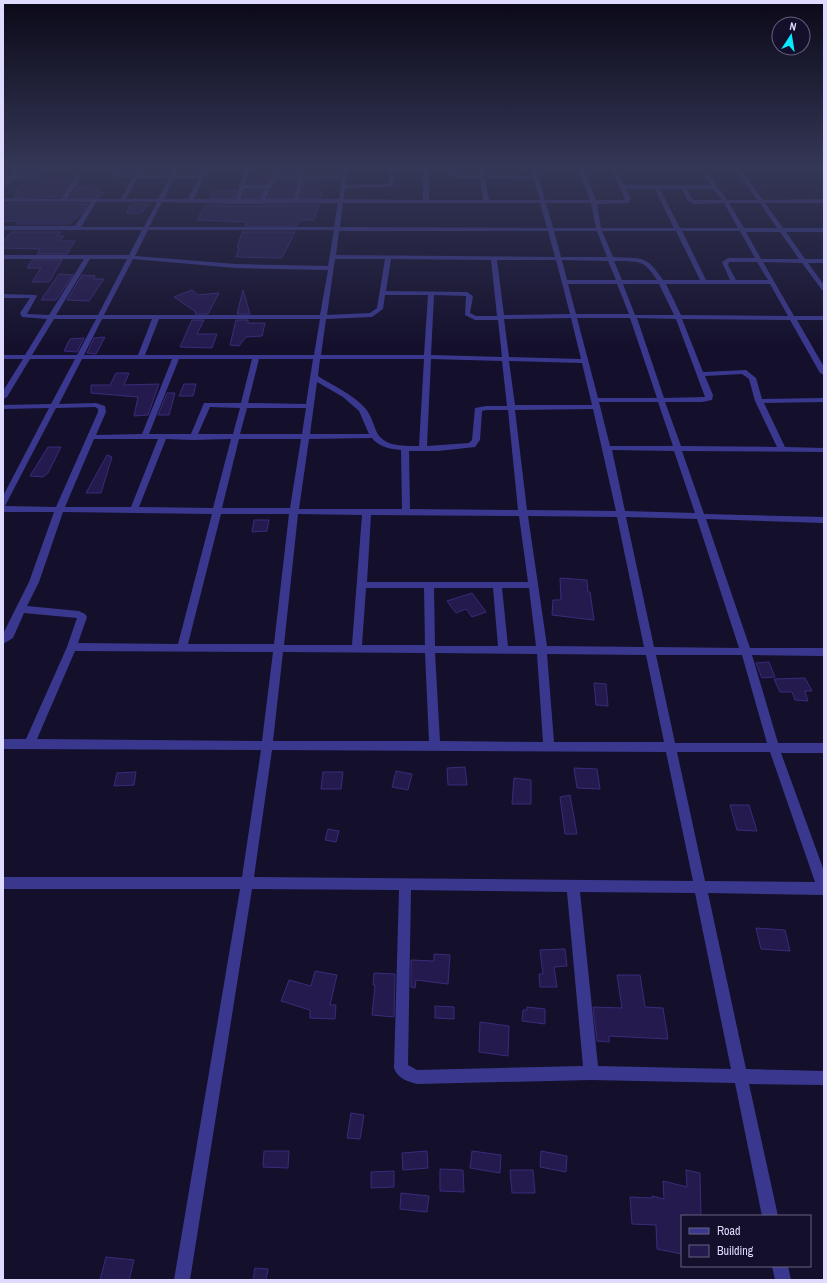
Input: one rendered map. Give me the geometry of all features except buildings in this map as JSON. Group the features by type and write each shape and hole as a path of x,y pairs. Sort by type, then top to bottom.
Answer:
{"street":[{"path":"3,228 824,230"},
{"path":"3,504 77,358 146,228"},
{"path":"182,1280 268,745 294,511 316,358 324,318 336,229"},
{"path":"550,230 574,316 584,361 607,448 620,514 651,651 670,747 742,1076 770,1215"},
{"path":"3,883 247,883 824,888 774,748 746,652 676,450 633,317 600,230"},
{"path":"678,230 704,282"},
{"path":"742,230 824,373"},
{"path":"781,230 824,289"},
{"path":"3,257 130,257 236,266 331,268"},
{"path":"3,397 88,257"},
{"path":"314,377 363,410 374,436 384,444 405,449 459,448 472,445 476,440 478,410 660,400 702,400 709,398 663,282 648,263 644,261 610,259 333,257"},
{"path":"3,296 34,296 24,313 24,316 324,318 372,315 378,313 380,309 384,293 388,258"},
{"path":"494,258 532,585 542,650 549,747"},
{"path":"734,282 725,262 728,260 759,259 824,261"},
{"path":"565,282 773,282"},
{"path":"384,293 467,294 470,296 467,314 470,317 501,319 574,316 824,318"},
{"path":"423,448 431,294"},
{"path":"140,358 156,317"},
{"path":"3,357 427,357 584,361"},
{"path":"144,438 176,358"},
{"path":"182,648 256,358"},
{"path":"699,374 742,372 749,375 752,378 759,401 782,450"},
{"path":"759,401 824,400"},
{"path":"3,407 96,406 102,408 92,437 60,508 34,582 9,634 3,640"},
{"path":"193,438 207,406 310,406"},
{"path":"92,437 305,438 374,436"},
{"path":"134,510 162,438"},
{"path":"607,448 676,450 824,450"},
{"path":"405,449 406,512"},
{"path":"3,509 60,508 217,511 620,514 823,521"},
{"path":"357,649 367,512"},
{"path":"362,585 532,585"},
{"path":"430,585 430,650 435,746"},
{"path":"497,585 503,650"},
{"path":"22,609 78,615 82,617 72,647 30,744"},
{"path":"72,647 824,652"},
{"path":"3,744 824,748"},
{"path":"405,884 401,1068 406,1073 417,1077 591,1073 824,1078"},
{"path":"573,885 591,1073"},
{"path":"780,1267 783,1280"}]}
